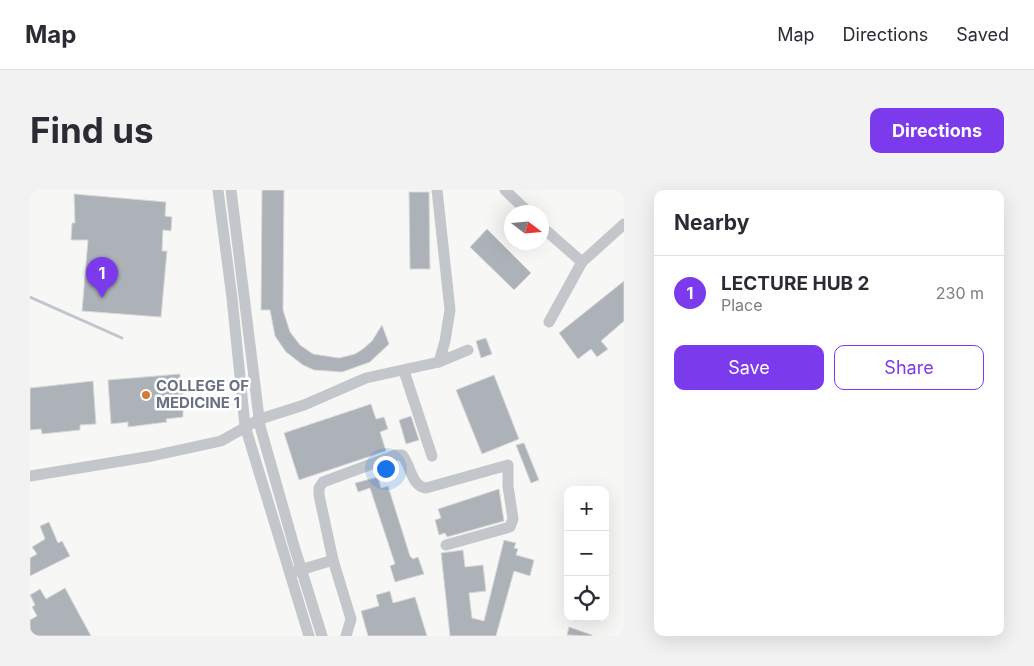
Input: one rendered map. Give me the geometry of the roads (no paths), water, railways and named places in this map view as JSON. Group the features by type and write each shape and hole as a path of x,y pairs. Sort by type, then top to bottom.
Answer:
{"street":[{"path":"218,190 232,298 245,426 295,571 322,636"},
{"path":"231,190 260,419 309,636"},
{"path":"437,190 450,310 440,362"},
{"path":"505,190 521,205"},
{"path":"549,322 582,262 624,224"},
{"path":"549,233 582,262"},
{"path":"30,476 152,456 221,441 260,419 304,405 366,378 440,362 468,350"},
{"path":"404,371 432,456"},
{"path":"346,636 351,619 333,560 319,495 319,488 323,482 396,455 402,455 408,461 416,483 420,487 508,465 513,519 510,528 446,544"},
{"path":"295,571 333,560"}],"waterway":[{"path":"30,297 122,338"}],"place":[{"name":"LECTURE HUB 2","path":"102,298"},
{"name":"COLLEGE OF MEDICINE 1","path":"146,395"}]}
